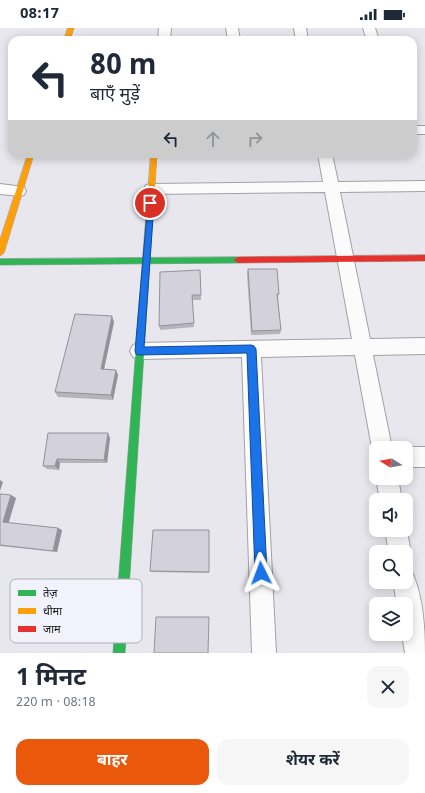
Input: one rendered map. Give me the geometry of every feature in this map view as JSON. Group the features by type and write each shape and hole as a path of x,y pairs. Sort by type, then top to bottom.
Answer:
{"street":[{"path":"0,253 30,158"},
{"path":"124,579 154,158"},
{"path":"326,158 361,347 381,441"},
{"path":"151,189 425,186"},
{"path":"0,189 19,191"},
{"path":"0,262 425,258"},
{"path":"139,351 425,346"},
{"path":"251,349 264,653"},
{"path":"413,457 425,457"},
{"path":"406,589 417,653"},
{"path":"119,653 120,643"}],"building":[{"path":"248,269 277,269 279,294 277,294 281,330 252,331"},
{"path":"200,270 201,295 192,295 194,323 159,326 160,272"},
{"path":"75,314 112,316 101,369 116,370 111,395 55,392"},
{"path":"48,433 108,433 104,460 57,459 55,466 43,466"},
{"path":"0,494 11,495 3,522 58,528 53,551 0,545"},
{"path":"153,530 209,530 209,572 150,571"},
{"path":"156,617 209,617 208,653 154,653"}],"traffic: fast":[{"path":"0,262 238,260"},
{"path":"124,579 142,321"},
{"path":"119,653 120,643"}],"traffic: slow":[{"path":"68,36 71,28"},
{"path":"0,253 30,158"},
{"path":"142,321 154,158"}],"traffic: jam":[{"path":"238,260 425,258"}],"route":[{"path":"150,203 139,351 251,349 261,573"}]}
